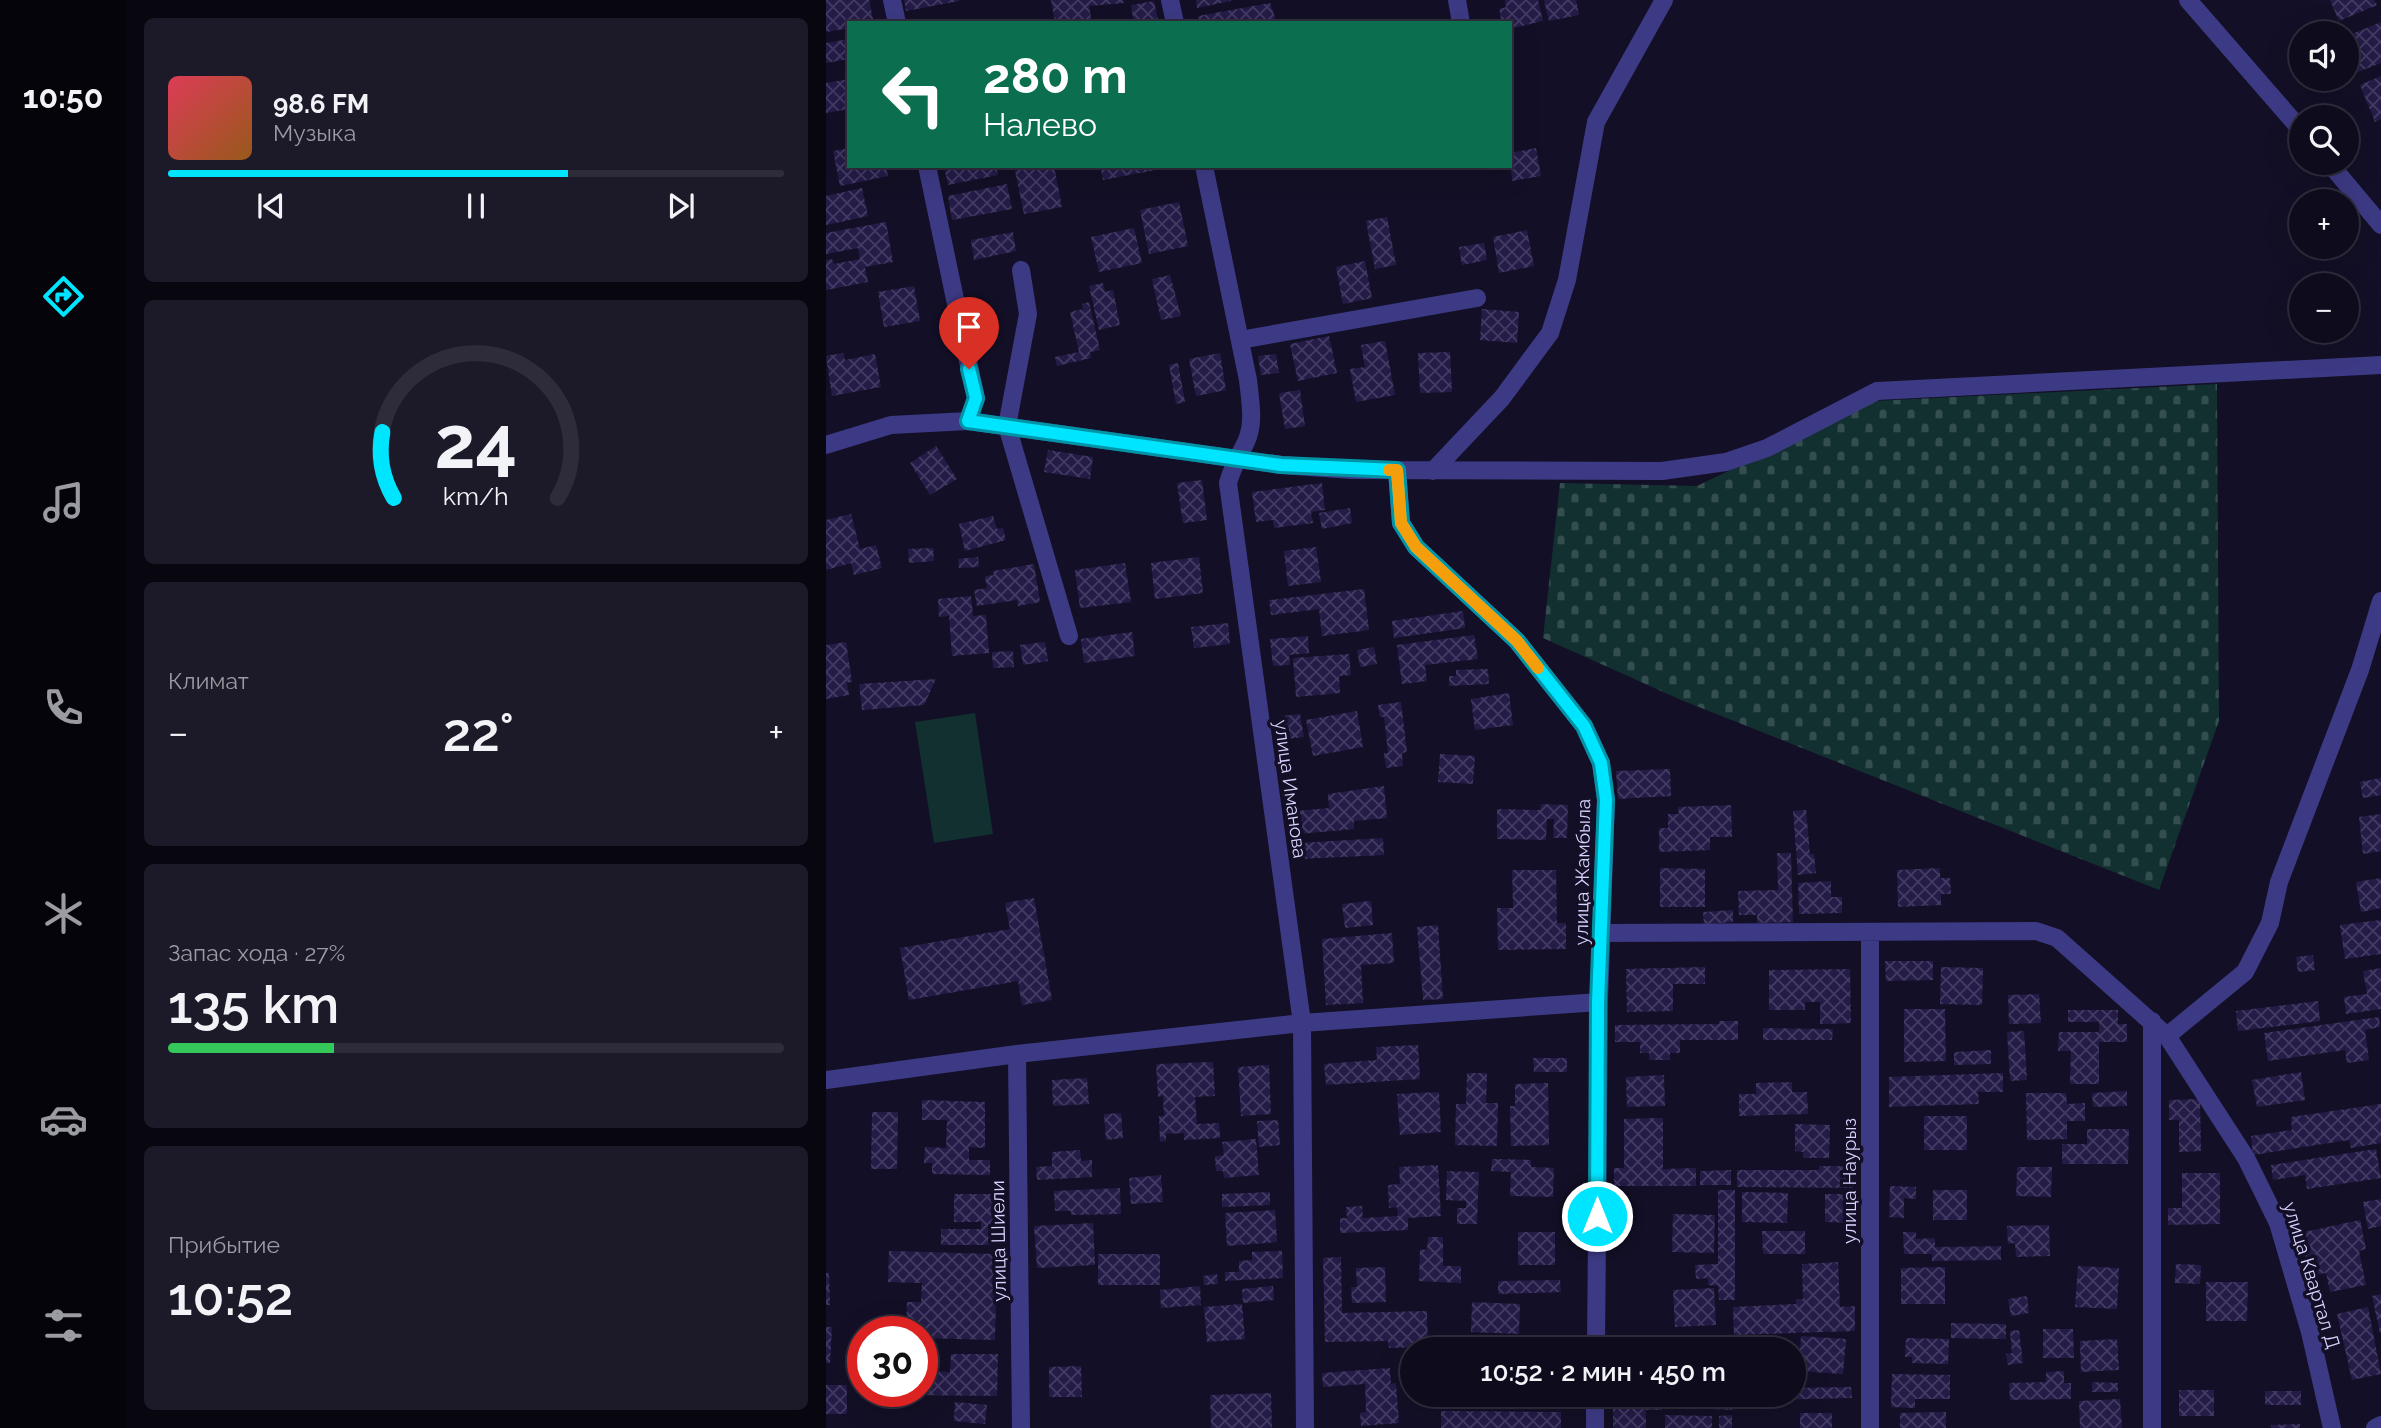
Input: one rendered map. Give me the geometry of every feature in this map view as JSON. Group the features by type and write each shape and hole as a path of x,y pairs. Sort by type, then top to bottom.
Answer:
{"street":[{"path":"892,0 897,21"},
{"path":"1170,0 1175,21"},
{"path":"1457,0 1461,21"},
{"path":"1433,471 1502,398 1550,332 1567,280 1595,122 1664,0"},
{"path":"2188,0 2289,116"},
{"path":"927,168 976,398 968,421"},
{"name":"улица Иманова","path":"1204,168 1240,340 1252,416 1247,441 1235,458 1228,483 1302,1023 1305,1428"},
{"path":"2339,175 2381,225"},
{"path":"1021,270 1028,314 1007,426 1069,636"},
{"path":"1240,340 1477,298"},
{"path":"826,445 891,425 968,421 1235,458 1352,470 1662,471 1699,468 1767,448 1877,391 2381,365"},
{"name":"улица Жамбыла","path":"1397,470 1401,523 1416,547 1517,641 1584,726 1601,763 1606,800 1598,1002 1596,1337"},
{"path":"2167,1036 2245,972 2264,935 2279,882 2360,670 2381,601"},
{"name":"улица Квартал Д","path":"1602,933 2036,931 2057,938 2167,1036 2246,1157 2278,1223 2310,1332 2332,1428"},
{"name":"улица Наурыз","path":"1870,933 1870,1428"},
{"path":"826,1080 1017,1054 1302,1023 1598,1002"},
{"path":"2152,1021 2152,1428"},
{"name":"улица Шиели","path":"1017,1054 1021,1428"},
{"path":"1595,1407 1595,1428"},
{"path":"2375,1428 2381,1425"}],"green space":[{"path":"2217,384 2219,721 2159,890 1681,700 1543,638 1560,483 1697,486 1874,401"},
{"path":"975,713 993,834 934,843 915,722"}],"building":[{"path":"826,0 869,0 874,21 847,21 847,28 826,32"},
{"path":"904,0 959,0 959,1 906,11"},
{"path":"1051,0 1123,0 1124,3 1089,6 1092,21 1055,21"},
{"path":"1196,0 1231,0 1231,1 1197,8"},
{"path":"1505,0 1538,0 1543,21 1512,29 1512,21 1502,21 1499,9 1506,7"},
{"path":"1544,0 1576,0 1579,15 1549,21"},
{"path":"2330,0 2374,0 2377,5 2339,21"},
{"path":"1154,1 1158,20 1134,21 1131,5"},
{"path":"1270,3 1276,21 1199,21 1198,16"},
{"path":"2381,22 2381,63 2359,72 2359,31"},
{"path":"847,39 847,59 826,63 826,43"},
{"path":"2381,76 2381,119 2375,122 2360,85"},
{"path":"847,79 847,109 826,113 826,83"},
{"path":"847,148 847,168 886,168 888,176 840,186 833,151"},
{"path":"1536,148 1541,176 1512,181 1512,153"},
{"path":"957,168 996,168 998,175 948,185 945,171"},
{"path":"1054,168 1062,207 1024,214 1015,171"},
{"path":"1100,168 1156,168 1156,170 1103,180"},
{"path":"1007,184 1012,209 952,220 948,196"},
{"path":"862,188 868,216 826,225 826,196"},
{"path":"1179,202 1188,246 1149,254 1140,210"},
{"path":"1387,217 1396,265 1375,269 1366,221"},
{"path":"886,222 893,262 865,267 868,282 826,290 826,260 832,259 834,264 860,259 858,248 826,254 826,233"},
{"path":"1134,228 1142,263 1099,272 1091,237"},
{"path":"1527,230 1534,266 1499,273 1493,237"},
{"path":"1013,232 1016,251 974,260 971,240"},
{"path":"1484,243 1487,260 1462,265 1459,247"},
{"path":"1365,261 1372,298 1343,304 1336,267"},
{"path":"1170,275 1181,316 1161,320 1152,279"},
{"path":"1103,283 1105,292 1113,290 1120,325 1099,330 1089,286"},
{"path":"914,286 920,321 884,327 878,292"},
{"path":"1089,302 1100,350 1090,352 1091,358 1057,366 1055,357 1079,352 1070,312 1083,309 1082,304"},
{"path":"1482,309 1519,312 1517,343 1480,340"},
{"path":"1329,336 1337,373 1298,381 1290,344"},
{"path":"1385,341 1395,395 1356,402 1350,369 1365,367 1361,345"},
{"path":"1450,352 1452,392 1420,393 1418,353"},
{"path":"843,353 845,360 875,354 881,387 832,396 826,356"},
{"path":"1220,353 1226,390 1196,396 1189,359"},
{"path":"1276,354 1279,373 1261,375 1258,356"},
{"path":"1178,363 1185,402 1176,404 1169,365"},
{"path":"1300,390 1305,426 1285,429 1279,393"},
{"path":"936,446 957,479 930,495 910,463"},
{"path":"1048,450 1093,457 1090,479 1044,472"},
{"path":"1202,480 1207,520 1183,523 1177,483"},
{"path":"1322,483 1325,510 1311,512 1313,523 1274,528 1273,520 1256,522 1252,492"},
{"path":"1350,508 1352,523 1322,529 1319,513"},
{"path":"851,514 860,549 876,545 882,568 854,575 851,563 826,570 826,520"},
{"path":"993,516 997,529 1003,528 1006,540 965,551 959,524"},
{"path":"1316,547 1321,582 1288,586 1284,551"},
{"path":"933,548 934,561 909,563 908,549"},
{"path":"978,557 979,567 959,568 958,559"},
{"path":"1199,557 1203,593 1155,599 1151,563"},
{"path":"1125,563 1131,602 1080,608 1075,570"},
{"path":"1034,564 1040,602 1018,606 1017,600 977,606 974,590 987,588 985,576 994,575 993,571"},
{"path":"1364,589 1369,630 1322,636 1319,609 1271,615 1269,600"},
{"path":"971,596 973,616 986,615 989,653 952,656 949,616 939,617 938,599"},
{"path":"1463,611 1465,628 1394,638 1392,621"},
{"path":"1228,623 1230,644 1194,648 1191,627"},
{"path":"1132,632 1135,656 1084,663 1081,639"},
{"path":"1474,635 1478,659 1425,665 1427,681 1402,684 1397,645"},
{"path":"1308,636 1309,653 1289,655 1290,665 1273,666 1270,639"},
{"path":"846,642 852,682 847,683 849,695 826,699 826,645"},
{"path":"1045,642 1048,661 1023,665 1020,645"},
{"path":"1374,647 1377,664 1360,667 1357,650"},
{"path":"1013,651 1014,667 993,668 992,652"},
{"path":"1349,654 1351,675 1339,676 1340,693 1296,697 1293,658"},
{"path":"1488,669 1489,684 1449,686 1449,676 1456,676 1456,670"},
{"path":"936,679 924,705 862,710 859,684"},
{"path":"1509,693 1513,725 1475,730 1471,699"},
{"path":"1401,702 1407,752 1402,753 1403,766 1386,768 1384,753 1388,753 1384,717 1380,717 1378,705"},
{"path":"1357,711 1363,747 1313,756 1306,720"},
{"path":"1300,714 1304,737 1286,739 1282,716"},
{"path":"1440,754 1475,756 1473,784 1438,782"},
{"path":"1670,769 1671,796 1618,799 1616,771"},
{"path":"2381,778 2381,795 2363,798 2360,782"},
{"path":"1384,786 1387,818 1354,821 1354,829 1299,834 1297,811 1329,808 1328,794"},
{"path":"1541,804 1568,805 1567,838 1553,838 1554,819 1547,819 1546,840 1497,839 1497,809 1540,810"},
{"path":"1731,805 1732,837 1710,837 1710,850 1659,852 1659,828 1668,828 1668,814 1679,814 1678,807"},
{"path":"1806,810 1810,854 1814,854 1816,873 1798,875 1793,811"},
{"path":"2381,814 2381,851 2363,854 2359,817"},
{"path":"1383,838 1384,855 1300,859 1299,843"},
{"path":"1777,853 1791,853 1793,922 1757,923 1757,915 1739,915 1738,891 1778,890"},
{"path":"1660,868 1705,869 1705,907 1660,907"},
{"path":"1940,868 1940,878 1950,878 1951,894 1941,894 1941,905 1898,907 1897,870"},
{"path":"1512,870 1556,870 1557,923 1566,923 1566,949 1498,950 1497,908 1513,908"},
{"path":"2381,878 2381,908 2361,912 2356,882"},
{"path":"1831,881 1831,897 1842,897 1842,913 1799,914 1798,883"},
{"path":"1034,898 1052,1000 1022,1005 1018,981 909,1000 900,948 1010,929 1005,903"},
{"path":"1371,901 1373,925 1345,928 1342,904"},
{"path":"1733,910 1733,922 1704,924 1703,912"},
{"path":"2381,920 2381,954 2345,959 2340,925"},
{"path":"1438,925 1443,999 1423,1000 1417,927"},
{"path":"1392,933 1394,963 1361,965 1363,1003 1326,1005 1322,939"},
{"path":"2313,955 2315,970 2298,972 2296,957"},
{"path":"1885,961 1933,961 1933,980 1886,981"},
{"path":"1705,967 1705,984 1673,984 1673,1011 1627,1012 1626,969"},
{"path":"1941,967 1983,968 1982,1005 1940,1004"},
{"path":"2381,968 2381,1009 2346,1014 2344,997 2367,994 2363,971"},
{"path":"1850,969 1851,1023 1820,1024 1820,1002 1805,1002 1805,1010 1769,1010 1769,970"},
{"path":"2039,994 2041,1023 2009,1024 2008,995"},
{"path":"2318,1001 2320,1021 2238,1031 2236,1011"},
{"path":"1904,1009 1945,1009 1946,1061 1904,1062"},
{"path":"2068,1010 2118,1010 2118,1024 2127,1024 2127,1042 2099,1042 2099,1084 2070,1084 2071,1051 2058,1051 2059,1032 2099,1032 2099,1022 2068,1022"},
{"path":"2379,1017 2380,1027 2365,1030 2369,1060 2347,1063 2345,1050 2268,1061 2264,1033"},
{"path":"1719,1021 1738,1021 1738,1040 1680,1040 1680,1053 1670,1053 1670,1060 1649,1060 1649,1053 1640,1053 1640,1042 1615,1042 1615,1025 1719,1024"},
{"path":"1763,1028 1833,1029 1832,1040 1763,1040"},
{"path":"2024,1031 2027,1080 2010,1081 2007,1032"},
{"path":"1418,1045 1420,1079 1326,1085 1324,1064 1377,1060 1376,1047"},
{"path":"1991,1050 1991,1064 1954,1065 1954,1052"},
{"path":"1533,1058 1567,1058 1567,1072 1534,1072"},
{"path":"1213,1062 1215,1096 1195,1097 1197,1124 1219,1123 1220,1138 1184,1140 1184,1133 1166,1134 1166,1141 1160,1142 1159,1116 1164,1116 1163,1096 1158,1097 1156,1064"},
{"path":"1269,1065 1271,1114 1241,1116 1238,1067"},
{"path":"2301,1072 2305,1100 2257,1107 2252,1080"},
{"path":"1467,1073 1487,1073 1486,1103 1498,1103 1497,1146 1455,1145 1456,1104 1466,1104"},
{"path":"2003,1073 2003,1092 1978,1092 1979,1104 1889,1107 1889,1077"},
{"path":"1664,1075 1665,1106 1627,1107 1626,1077"},
{"path":"1087,1078 1089,1104 1053,1106 1052,1080"},
{"path":"1792,1082 1792,1092 1807,1092 1808,1114 1739,1116 1739,1094 1756,1094 1756,1083"},
{"path":"1548,1083 1549,1145 1511,1146 1510,1106 1515,1106 1515,1084"},
{"path":"2127,1091 2127,1106 2093,1107 2092,1093"},
{"path":"1439,1092 1441,1132 1400,1135 1397,1094"},
{"path":"2026,1093 2066,1093 2067,1104 2085,1103 2085,1121 2067,1121 2067,1139 2027,1140"},
{"path":"2200,1099 2201,1151 2179,1152 2179,1120 2169,1120 2169,1100"},
{"path":"922,1100 985,1102 985,1148 969,1147 969,1160 990,1160 990,1175 932,1174 932,1163 924,1163 925,1147 946,1148 947,1120 922,1120"},
{"path":"2381,1104 2381,1143 2351,1148 2349,1140 2253,1155 2251,1136 2292,1130 2291,1117"},
{"path":"872,1112 898,1112 897,1169 871,1169"},
{"path":"1121,1113 1123,1138 1106,1140 1104,1114"},
{"path":"1924,1116 1967,1116 1967,1150 1924,1150"},
{"path":"1663,1118 1663,1169 1696,1168 1696,1186 1614,1186 1614,1168 1624,1168 1624,1119"},
{"path":"1278,1120 1280,1145 1259,1147 1257,1121"},
{"path":"1795,1124 1830,1125 1829,1158 1803,1158 1803,1152 1795,1151"},
{"path":"2087,1129 2129,1129 2128,1164 2062,1164 2062,1144 2087,1144"},
{"path":"1256,1139 1259,1175 1224,1178 1223,1171 1216,1171 1215,1156 1224,1155 1222,1142"},
{"path":"2376,1149 2381,1178 2307,1189 2305,1175 2273,1180 2271,1165"},
{"path":"1080,1150 1081,1161 1092,1160 1092,1177 1037,1180 1036,1167 1052,1166 1052,1152"},
{"path":"1492,1159 1531,1160 1531,1167 1554,1168 1553,1197 1510,1196 1511,1172 1491,1171"},
{"path":"1438,1165 1441,1216 1408,1218 1408,1230 1340,1233 1340,1218 1347,1218 1346,1207 1362,1206 1363,1218 1398,1216 1397,1207 1389,1208 1388,1185 1400,1184 1399,1167"},
{"path":"1819,1166 1853,1166 1853,1188 1737,1187 1737,1170 1819,1170"},
{"path":"2017,1167 2052,1167 2051,1197 2016,1196"},
{"path":"1731,1170 1731,1185 1700,1185 1700,1171"},
{"path":"1447,1171 1479,1172 1477,1224 1457,1224 1457,1208 1466,1208 1466,1201 1446,1200"},
{"path":"2182,1173 2220,1173 2220,1224 2168,1225 2168,1208 2182,1208"},
{"path":"1161,1175 1163,1202 1131,1204 1129,1178"},
{"path":"1890,1186 1916,1187 1916,1199 1904,1198 1904,1218 1889,1217"},
{"path":"1120,1188 1121,1214 1071,1215 1071,1211 1055,1211 1054,1191"},
{"path":"1718,1190 1735,1190 1735,1300 1719,1300 1718,1286 1708,1285 1708,1278 1696,1279 1695,1265 1718,1264"},
{"path":"1933,1190 1967,1190 1967,1220 1933,1220"},
{"path":"1270,1192 1270,1205 1222,1207 1222,1194"},
{"path":"1742,1192 1788,1193 1787,1223 1742,1222"},
{"path":"954,1194 998,1194 998,1245 941,1245 941,1229 981,1229 981,1222 954,1222"},
{"path":"1825,1194 1852,1194 1852,1223 1825,1222"},
{"path":"2381,1199 2381,1226 2368,1229 2363,1202"},
{"path":"1275,1210 1277,1242 1227,1246 1225,1213"},
{"path":"1673,1214 1715,1215 1714,1253 1672,1252"},
{"path":"2360,1220 2366,1249 2359,1251 2366,1285 2330,1292 2326,1273 2309,1276 2300,1233"},
{"path":"1093,1223 1095,1265 1037,1268 1034,1226"},
{"path":"2049,1225 2050,1256 2016,1257 2015,1243 2008,1244 2007,1226"},
{"path":"1762,1231 1805,1231 1805,1254 1763,1254"},
{"path":"1518,1232 1555,1232 1555,1265 1518,1265"},
{"path":"1903,1232 1916,1232 1916,1239 1935,1238 1935,1247 2001,1246 2001,1260 1932,1261 1932,1254 1904,1254"},
{"path":"1428,1237 1443,1237 1443,1266 1461,1266 1461,1283 1419,1281 1420,1249 1427,1250"},
{"path":"889,1251 997,1254 995,1340 938,1338 938,1316 907,1316 907,1302 921,1302 922,1283 888,1282"},
{"path":"1282,1251 1283,1278 1225,1281 1225,1272 1239,1272 1239,1261 1252,1260 1252,1252"},
{"path":"1098,1254 1160,1254 1160,1285 1098,1285"},
{"path":"1341,1257 1342,1313 1427,1311 1428,1337 1400,1337 1400,1348 1389,1348 1388,1341 1325,1342 1323,1258"},
{"path":"1838,1262 1840,1307 1855,1306 1855,1331 1734,1335 1733,1307 1796,1304 1796,1299 1803,1299 1802,1264"},
{"path":"2176,1264 2201,1265 2200,1284 2175,1283"},
{"path":"2078,1266 2119,1268 2117,1309 2075,1307"},
{"path":"1385,1267 1386,1302 1352,1303 1351,1287 1357,1287 1356,1268"},
{"path":"1945,1267 1945,1304 1901,1304 1901,1268"},
{"path":"826,1273 829,1273 830,1305 826,1305"},
{"path":"1217,1274 1218,1284 1204,1285 1203,1276"},
{"path":"1560,1280 1561,1292 1498,1294 1498,1281"},
{"path":"2206,1282 2248,1282 2247,1321 2206,1321"},
{"path":"1200,1286 1201,1305 1161,1308 1160,1290"},
{"path":"1273,1286 1274,1300 1243,1303 1242,1289"},
{"path":"1714,1288 1716,1325 1675,1327 1673,1290"},
{"path":"2381,1294 2381,1332 2380,1333 2372,1296"},
{"path":"2027,1296 2029,1313 2011,1316 2008,1299"},
{"path":"1472,1302 1520,1304 1519,1334 1471,1332"},
{"path":"1242,1304 1245,1339 1207,1342 1204,1307"},
{"path":"2368,1307 2381,1374 2352,1380 2337,1314"},
{"path":"1951,1323 2006,1324 2006,1339 1951,1338"},
{"path":"826,1327 832,1327 830,1363 826,1363"},
{"path":"2043,1329 2073,1329 2074,1358 2043,1358"},
{"path":"2019,1330 2023,1363 2008,1365 2006,1354 2012,1353 2010,1331"},
{"path":"1614,1336 1647,1336 1647,1337"},
{"path":"1801,1336 1846,1339 1843,1374 1806,1372 1806,1337"},
{"path":"1906,1338 1949,1339 1948,1364 1912,1363 1912,1357 1905,1357"},
{"path":"2117,1339 2119,1370 2081,1372 2080,1341"},
{"path":"951,1354 998,1354 997,1396 938,1395 938,1372 950,1372"},
{"path":"1081,1366 1082,1397 1049,1397 1049,1367"},
{"path":"1390,1368 1391,1384 1396,1383 1399,1423 1361,1426 1360,1413 1366,1412 1365,1384 1323,1387 1322,1373"},
{"path":"2064,1371 2064,1383 2071,1383 2071,1399 2010,1400 2009,1383 2046,1382 2046,1372"},
{"path":"1892,1374 1950,1375 1950,1399 1915,1399 1915,1408 1891,1407"},
{"path":"2092,1382 2118,1383 2118,1392 2092,1392"},
{"path":"826,1385 847,1385 847,1414 826,1414"},
{"path":"1851,1387 1852,1398 1806,1399 1806,1388"},
{"path":"2179,1390 2214,1390 2214,1416 2179,1416"},
{"path":"2265,1391 2301,1391 2301,1405 2265,1405"},
{"path":"1271,1393 1272,1428 1211,1428 1210,1395"},
{"path":"2120,1399 2122,1428 2080,1428 2079,1401"},
{"path":"955,1402 987,1405 985,1424 954,1421"},
{"path":"1613,1407 1661,1407 1661,1410 1646,1410 1646,1428 1613,1428"},
{"path":"1712,1407 1732,1407 1732,1410"},
{"path":"1441,1411 1561,1412 1561,1428 1441,1428"},
{"path":"1946,1412 1946,1428 1900,1428 1900,1413"},
{"path":"1800,1413 1832,1413 1832,1428 1800,1428"},
{"path":"1665,1415 1712,1416 1712,1428 1665,1428"},
{"path":"1732,1415 1732,1428 1719,1428 1719,1416"},
{"path":"2300,1424 2300,1428 2271,1428 2271,1425"}],"slow traffic":[{"path":"1389,470 1397,470 1401,523 1416,547 1517,641 1538,668"}],"route":[{"path":"969,369 976,398 968,421 1281,465 1397,470 1401,523 1416,547 1517,641 1584,726 1601,763 1606,800 1598,1002 1597,1216"}]}
